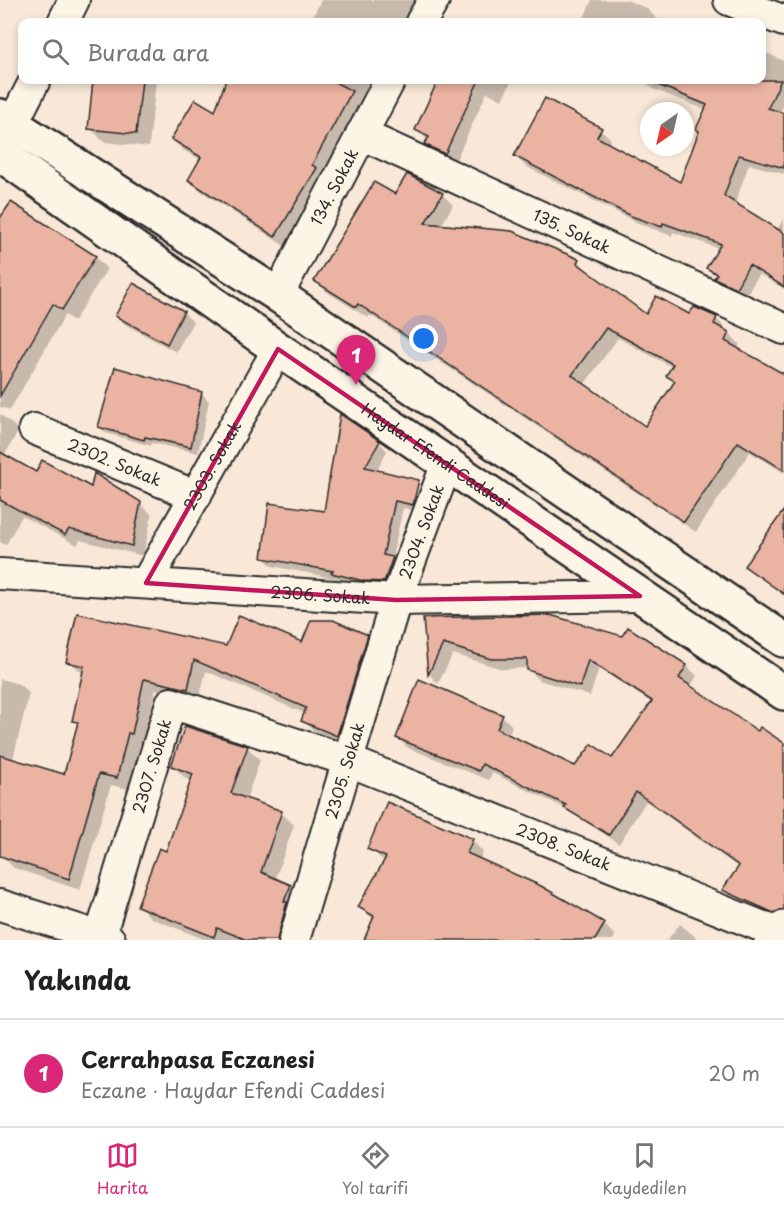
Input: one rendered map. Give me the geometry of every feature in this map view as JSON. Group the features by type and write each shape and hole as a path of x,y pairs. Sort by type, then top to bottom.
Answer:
{"main road":[{"path":"3,135 278,295 784,640"},
{"name":"Haydar Efendi Caddesi","path":"3,135 278,349 784,693"}],"street":[{"path":"65,18 74,0"},
{"path":"424,18 434,0"},
{"path":"745,3 784,21"},
{"path":"3,135 33,84"},
{"name":"134. Sokak","path":"278,295 388,84"},
{"name":"135. Sokak","path":"361,134 784,329"},
{"name":"2303. Sokak","path":"146,583 278,349"},
{"name":"2302. Sokak","path":"34,429 196,496"},
{"name":"2304. Sokak","path":"396,600 447,463"},
{"name":"2306. Sokak","path":"0,574 396,600 640,596"},
{"name":"2305. Sokak","path":"294,940 396,600"},
{"name":"2307. Sokak","path":"103,939 171,703 349,761"},
{"name":"2308. Sokak","path":"349,761 778,934"},
{"path":"0,905 103,939"}],"highlighted area":[{"path":"278,349 640,596 396,600 146,583"}],"building":[{"path":"766,80 781,80 768,108 784,113 784,168 739,155 724,196 784,233 784,287 749,265 736,288 714,278 717,274 706,268 721,244 663,223 662,227 631,216 514,156 545,98 602,128 597,137 680,182 690,156 694,156 694,144 699,131 696,129 707,105 656,84 766,84"},
{"path":"93,84 142,84 136,134 88,129"},
{"path":"225,84 339,84 352,91 312,165 317,168 275,237 188,180 201,157 171,139 195,99 215,111"},
{"path":"436,84 477,84 445,154 424,144 429,137 415,130"},
{"path":"407,174 443,193 425,223 512,231 579,259 577,263 646,314 656,296 689,314 694,307 717,317 714,324 729,332 725,341 784,374 784,470 738,442 684,522 358,304 356,307 314,281 374,182 395,194","holes":["606,328 673,364 666,376 675,381 645,426 572,375"]},
{"path":"11,202 96,256 62,310 53,304 0,396 0,218"},
{"path":"133,283 184,311 167,344 115,316"},
{"path":"115,367 202,392 191,447 145,437 144,440 98,427"},
{"path":"340,414 380,441 365,467 419,480 413,505 395,501 383,555 393,557 384,582 364,581 331,573 333,571 262,558 269,503 324,511"},
{"path":"0,452 36,472 42,460 91,487 94,473 141,502 132,546 69,529 65,535 0,500"},
{"path":"784,510 784,594 744,566"},
{"path":"77,613 226,646 239,615 302,642 311,620 333,620 368,635 337,736 301,721 306,708 194,660 188,689 144,679 132,734 128,733 117,778 99,774 69,879 0,856 0,755 64,774 78,722 72,721 84,666 66,662"},
{"path":"550,615 622,636 628,627 687,665 679,678 758,731 760,727 784,743 784,910 774,913 722,890 739,866 636,792 609,835 564,808 566,805 482,764 479,771 396,738 419,679 503,715 497,729 575,766 592,744 612,758 652,701 588,660 580,687 527,670 527,659 491,659 443,644 428,675 423,618"},
{"path":"185,726 248,746 231,793 282,811 261,872 291,885 284,901 287,902 277,940 247,940 217,928 214,937 137,906 159,848 166,851 193,774 171,766"},
{"path":"387,802 473,839 467,853 541,886 605,923 595,940 364,940 374,916 358,907 386,857 367,849"}],"place":[{"name":"Cerrahpasa Eczanesi","path":"356,385"}]}
